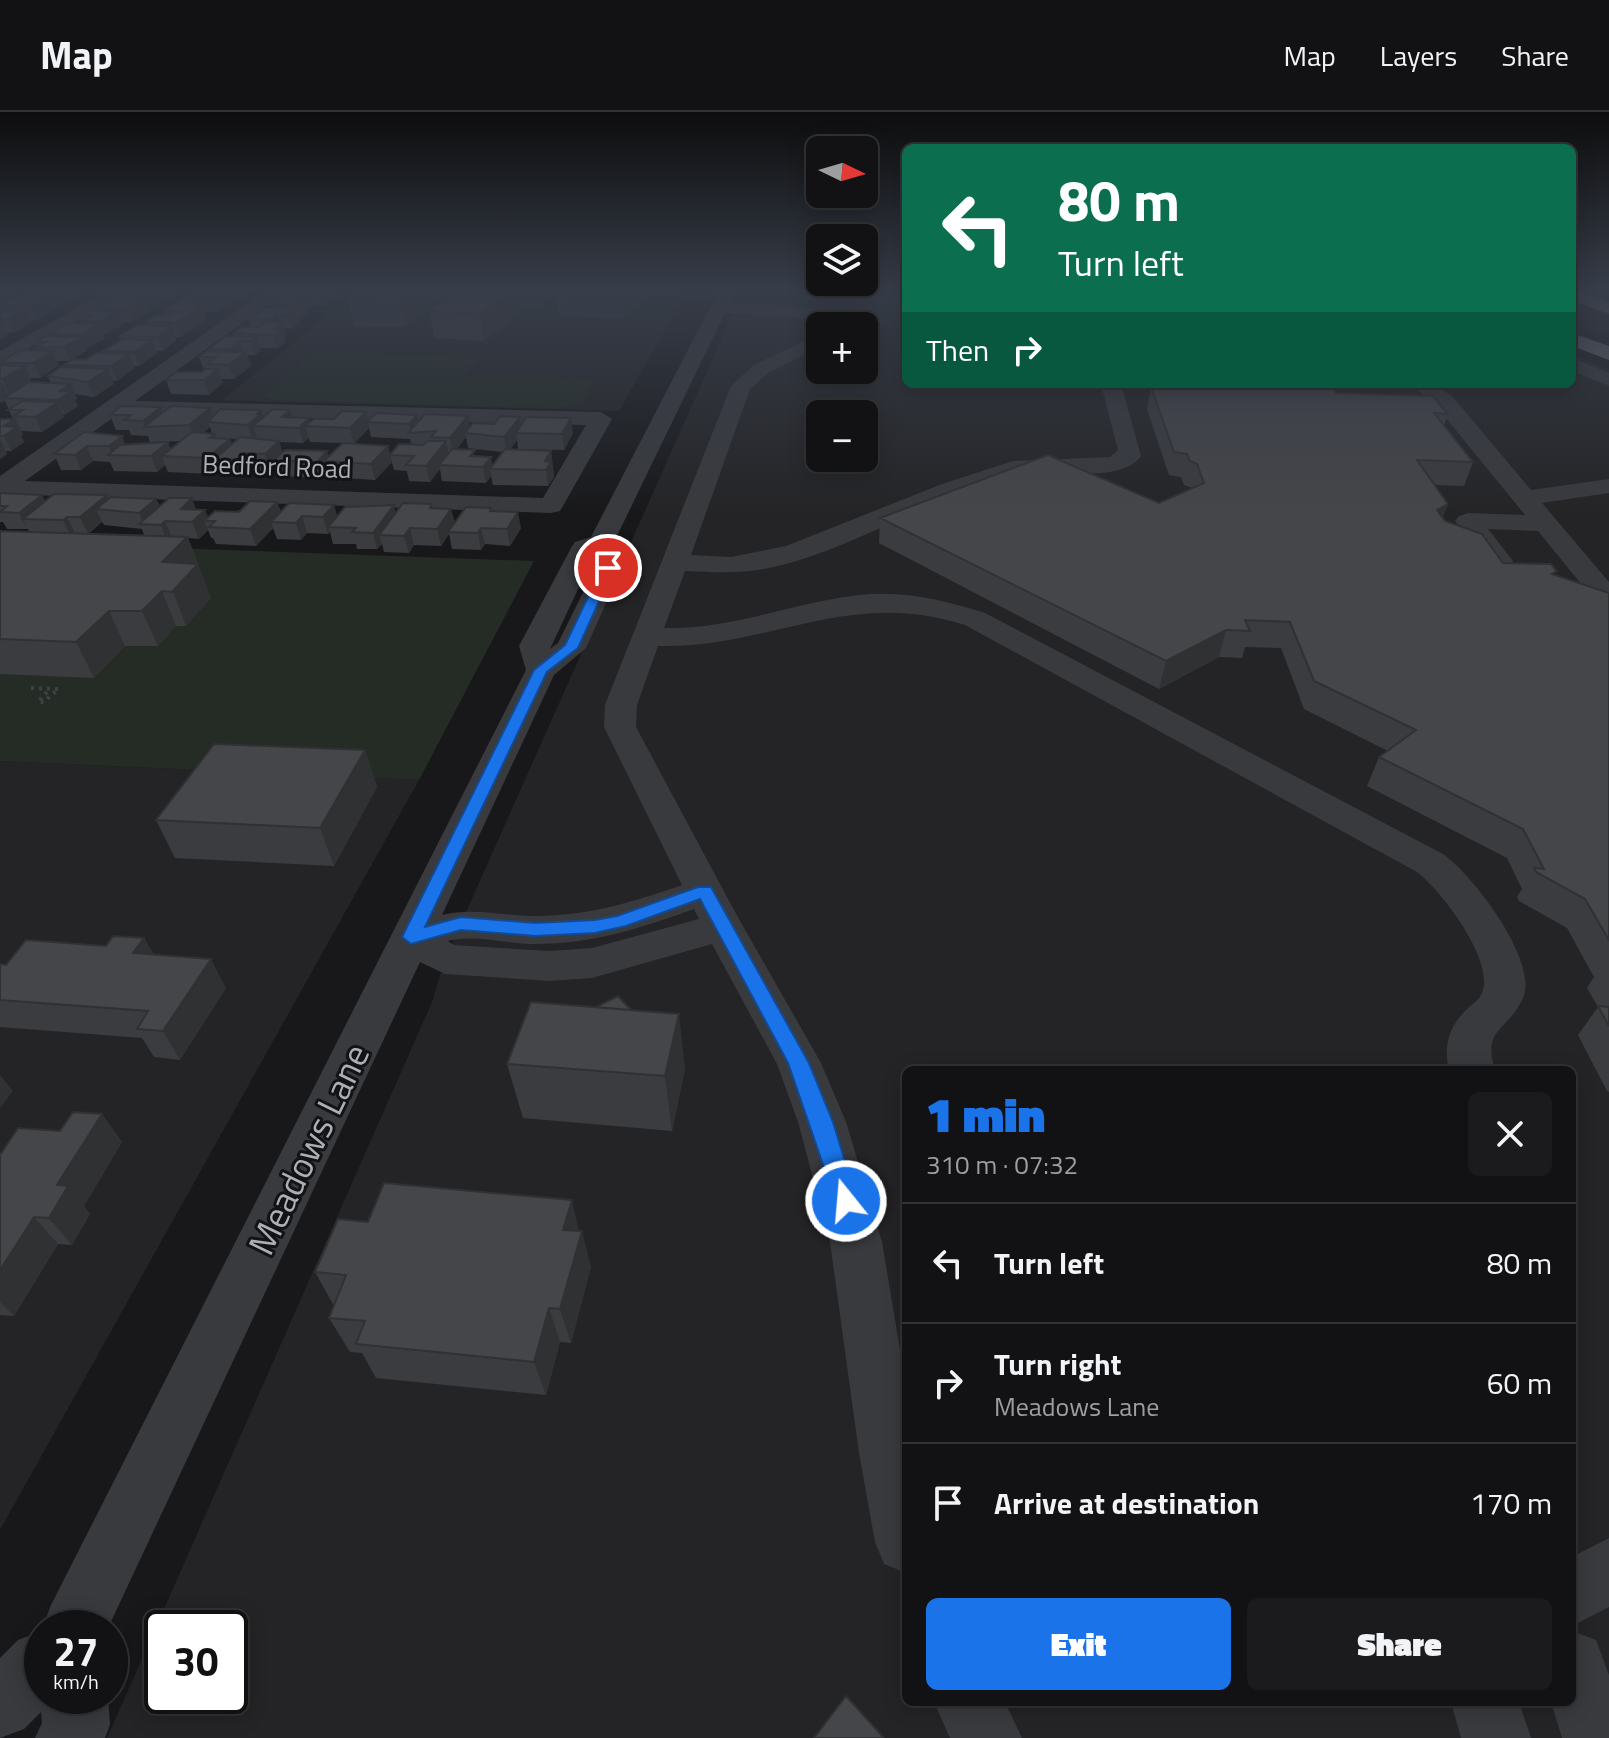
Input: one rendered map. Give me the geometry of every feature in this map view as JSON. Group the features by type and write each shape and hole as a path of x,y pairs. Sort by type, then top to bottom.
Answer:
{"street":[{"path":"0,487 173,364"},
{"path":"767,364 743,382 621,705 620,727 723,927 799,1063 833,1158 863,1281 888,1453 902,1522"},
{"name":"Meadows Lane","path":"83,1610 541,670 571,648 616,552 601,542 689,366"},
{"path":"1576,366 1609,380"},
{"path":"675,563 731,565 764,561 1016,467 1121,461 1129,456 1129,450 1112,388"},
{"path":"1426,388 1445,402 1609,600"},
{"name":"Bedford Road","path":"0,487 551,506 601,419 112,407"},
{"path":"1524,498 1609,486"},
{"path":"1450,499 1500,561"},
{"path":"1468,521 1543,523"},
{"path":"646,637 703,636 850,603 931,606 975,619 1430,863 1455,881 1472,906 1505,977 1506,988 1499,1006 1470,1031 1466,1041 1471,1066"},
{"path":"411,937 461,924 535,930 595,926 619,921 705,891"},
{"path":"411,937 445,959 550,966 592,963 723,927"},
{"path":"1576,1591 1609,1570"},
{"path":"1576,1676 1597,1738"},
{"path":"0,1705 24,1682"},
{"path":"970,1706 987,1738"},
{"path":"1486,1706 1496,1738"},
{"path":"70,1738 76,1725 75,1714"}],"path":[{"path":"31,688 58,689 44,702 38,702 47,692"}],"shaded area":[{"path":"267,364 646,364 619,411 222,400"},
{"path":"301,364 474,364 466,376 594,380 582,402 558,408 272,400 263,396"},
{"path":"711,364 806,364 806,384 878,384 878,364 902,364 902,388 1576,388 1576,364 1595,364 1609,370 1609,1738 107,1738 118,1714 128,1714 128,1690 144,1654 144,1714 248,1714 248,1610 164,1610 432,1002 445,959"},
{"path":"0,542 534,561 419,780 0,761"},
{"path":"0,761 419,780 0,1530"}],"building":[{"path":"66,364 114,364 111,366"},
{"path":"0,365 25,366 0,379"},
{"path":"61,367 108,369 88,382 48,376"},
{"path":"218,369 204,380 166,380 176,372 202,372"},
{"path":"29,382 71,384 60,391 71,392 58,400 4,398"},
{"path":"1151,388 1333,388 1336,393 1433,396 1448,414 1434,413 1473,462 1417,460 1448,504 1437,510 1445,521 1482,534 1503,563 1551,564 1557,571 1552,574 1609,593 1609,940 1585,899 1536,872 1534,868 1544,869 1523,829 1379,757 1416,730 1314,681 1290,622 1245,620 1250,631 1226,630 1166,661 880,518 1048,455 1159,503 1204,483 1197,464 1190,461 1187,454 1174,452"},
{"path":"22,401 58,402 35,417 14,416 23,410 8,410"},
{"path":"121,406 161,407 143,421 124,420 131,415 110,415"},
{"path":"171,406 210,408 189,425 144,427"},
{"path":"220,409 261,410 257,414 261,414 248,425 208,422"},
{"path":"273,409 290,410 282,417 309,418 299,428 253,426"},
{"path":"342,411 366,412 350,428 305,426 314,419 334,419"},
{"path":"376,413 417,415 409,424 367,422"},
{"path":"425,414 468,416 450,438 431,437 436,431 408,433"},
{"path":"500,416 520,417 504,437 465,433 473,423 494,424"},
{"path":"526,417 571,418 562,434 516,433"},
{"path":"0,419 15,419 4,426 17,427 0,436"},
{"path":"84,432 122,436 109,446 87,446 75,455 54,454"},
{"path":"192,432 215,434 209,438 230,439 207,458 162,456"},
{"path":"240,437 279,441 265,454 244,453 237,459 215,459"},
{"path":"427,441 446,441 426,466 406,465 414,456 390,455 399,444 423,445"},
{"path":"168,442 151,456 108,455 120,445"},
{"path":"343,443 388,446 371,464 324,461"},
{"path":"452,449 475,450 470,456 491,457 483,467 439,465"},
{"path":"505,449 551,451 545,461 551,462 546,470 490,469"},
{"path":"285,450 327,451 317,462 274,460"},
{"path":"0,493 42,495 19,513 0,512 7,506 0,506"},
{"path":"54,494 107,495 80,517 63,520 23,519"},
{"path":"111,497 156,499 139,513 96,509"},
{"path":"169,498 192,498 181,509 205,510 192,522 139,524"},
{"path":"250,501 277,502 250,529 209,527 215,521 204,521 215,511 239,512"},
{"path":"289,503 334,505 323,517 302,516 296,523 271,522"},
{"path":"403,503 432,504 430,508 451,509 437,529 410,528 404,536 379,535"},
{"path":"394,505 373,533 352,532 356,528 328,527 345,507"},
{"path":"466,507 518,512 507,529 481,528 478,533 448,532"},
{"path":"0,531 187,537 162,562 198,564 172,592 162,591 142,611 109,611 76,642 0,639"},
{"path":"214,744 365,750 320,828 156,820"},
{"path":"113,936 144,938 133,953 211,959 163,1031 137,1029 148,1011 0,1000 0,964 6,965 26,940 106,946"},
{"path":"618,996 631,1010 596,1007"},
{"path":"531,1002 679,1014 665,1076 507,1064"},
{"path":"1598,1006 1609,1007 1609,1026"},
{"path":"73,1112 102,1114 57,1185 68,1186 49,1218 34,1217 0,1270 0,1155 18,1128 60,1131"},
{"path":"384,1183 572,1200 563,1230 582,1231 560,1309 549,1308 534,1362 356,1344 365,1321 329,1318 346,1275 315,1272 338,1219 368,1222"},
{"path":"846,1696 884,1738 814,1738"}],"route":[{"path":"608,568 571,648 541,670 411,937 461,924 535,930 595,926 619,921 705,891 799,1063 822,1122 846,1201"}]}
